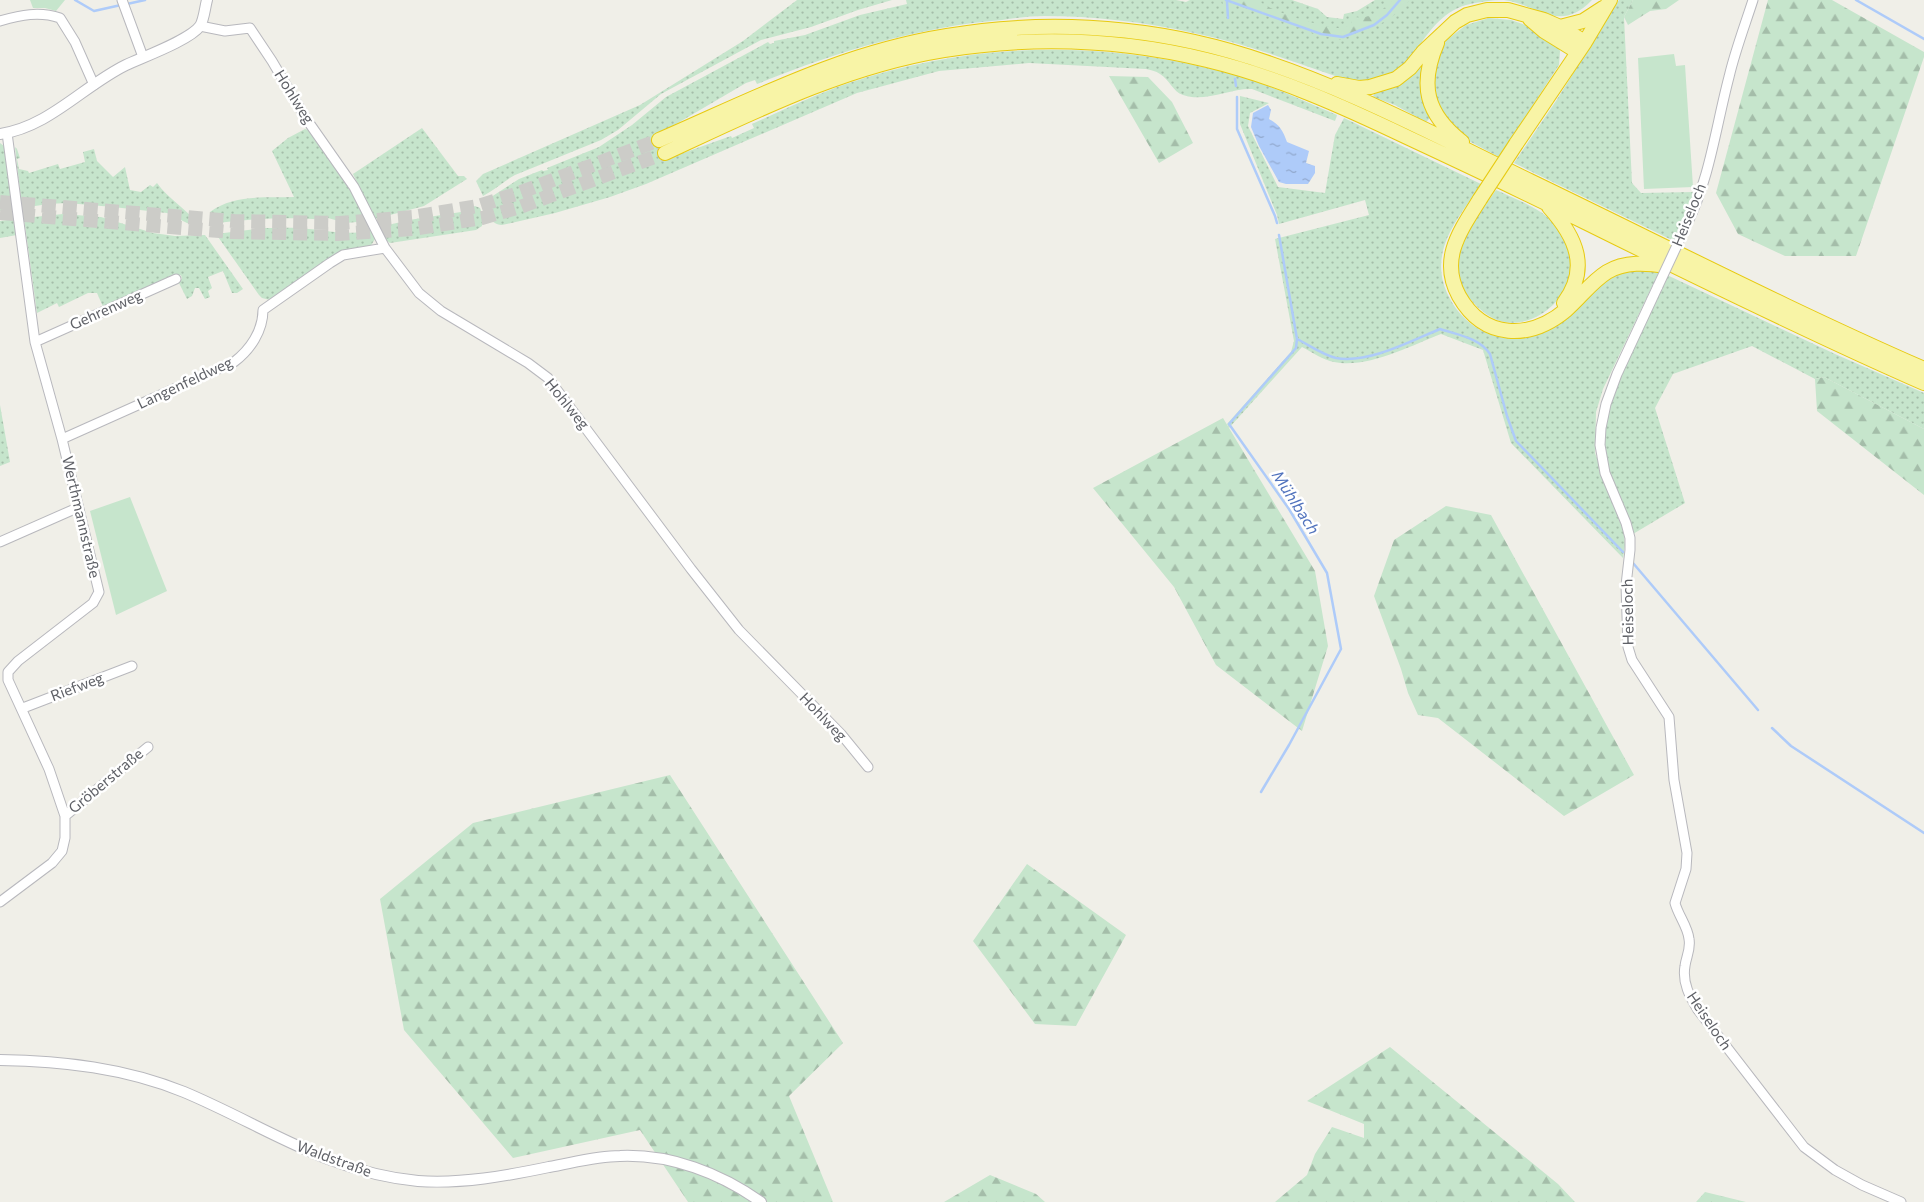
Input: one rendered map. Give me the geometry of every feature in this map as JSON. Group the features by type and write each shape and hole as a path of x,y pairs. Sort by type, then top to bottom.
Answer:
{"highway":[{"path":"1560,26 1583,21 1593,16 1609,2"},
{"path":"1609,2 1582,47 1516,144 1454,242 1451,272 1455,288 1463,302 1486,325 1498,330 1513,331 1531,329 1544,324 1566,310 1592,283 1608,271 1636,263 1678,267"},
{"path":"1298,74 1354,87 1379,86 1396,79 1410,68 1424,51 1455,22 1476,12 1498,9 1544,20 1560,26 1582,47"},
{"path":"1527,17 1544,31 1582,47"},
{"path":"659,140 792,80 840,62 912,42 980,32 1043,27 1089,28 1170,38 1228,51 1298,74 1374,106 1822,322 1924,368"},
{"path":"1439,37 1428,67 1428,100 1435,114 1449,132 1478,156"},
{"path":"665,153 793,95 843,76 890,62 944,50 991,44 1045,41 1093,42 1138,46 1228,65 1273,79 1334,103 1796,324 1924,383"},
{"path":"1543,202 1566,228 1574,244 1578,260 1578,276 1573,291 1544,324"}],"street":[{"path":"3,134 32,124 53,113 114,71 185,37 200,26 207,0"},
{"name":"Heiseloch","path":"1753,0 1729,75 1712,154 1696,205 1616,374 1606,404 1600,444 1605,472 1626,523 1630,538 1626,585 1628,647 1632,660 1669,717 1674,780 1687,853 1686,869 1675,903 1690,939 1684,980 1689,996 1804,1147 1835,1170 1862,1185 1901,1202"},
{"path":"123,4 143,58"},
{"path":"0,21 32,14 48,14 60,18 75,42 94,85"},
{"name":"Hohlweg","path":"200,26 225,31 250,28 305,117 354,187 385,248 419,293 440,311 528,363 548,378 691,570 739,630 841,734 868,767"},
{"name":"Werthmannstraße","path":"0,902 45,870 62,851 65,838 65,816 49,769 8,680 8,672 18,661 93,603 99,592 62,439 35,342 3,134"},
{"name":"Langenfeldweg","path":"62,439 234,362 246,352 255,337 263,318 263,310 343,255 385,248"},
{"name":"Gehrenweg","path":"35,342 176,279"},
{"path":"0,542 78,508"},
{"name":"Riefweg","path":"22,708 132,666"},
{"name":"Gröberstraße","path":"65,816 148,746"},
{"name":"Waldstraße","path":"0,1060 86,1065 121,1071 155,1081 211,1104 315,1154 362,1172 425,1181 465,1180 499,1177 608,1157 647,1156 676,1161 715,1175 761,1202"}],"green space":[{"path":"30,0 65,0 56,11 45,8 33,8"},
{"path":"797,0 892,0 811,27 761,40 661,94 618,130 601,140 515,175 483,196 476,181 483,174 640,105 743,41"},
{"path":"906,0 1176,0 1186,2 1190,0 1292,0 1318,9 1327,17 1343,19 1344,14 1357,11 1375,0 1504,0 1466,5 1449,13 1437,23 1406,61 1393,71 1377,79 1354,82 1255,49 1214,38 1176,29 1119,20 1034,16 939,28 877,43 817,61 757,84 755,80 746,83 659,134 660,146 669,158 731,136 732,138 754,128 752,124 846,84 894,70 943,59 993,52 1094,51 1144,56 1242,77 1337,115 1335,121 1252,89 1191,97 1176,91 1157,72 1146,69 1029,63 939,71 857,93 646,184 610,197 555,213 502,225 494,223 490,217 485,201 519,179 542,170 548,170 547,168 599,147 632,125 666,97 768,42 770,44 774,43 774,41 805,35 860,15 907,4"},
{"path":"1222,0 1259,0 1284,14 1340,28 1351,25 1352,17 1371,16 1393,0 1410,0 1389,20 1339,40 1310,32 1237,5 1231,9 1229,14 1225,13"},
{"path":"1504,0 1592,0 1580,10 1569,15 1559,16 1549,15"},
{"path":"1619,0 1633,0 1624,17 1632,183 1641,193 1694,192 1674,241 1514,163 1556,101"},
{"path":"1633,0 1679,0 1666,9 1650,11 1628,25 1624,17"},
{"path":"1768,0 1832,0 1924,52 1924,57 1856,256 1785,256 1738,234 1716,193"},
{"path":"1489,18 1511,20 1528,26 1556,42 1560,51 1559,65 1499,157 1469,141 1444,122 1430,85 1438,51 1448,39 1466,25"},
{"path":"1674,54 1676,66 1685,65 1693,187 1644,189 1638,58"},
{"path":"1422,65 1422,92 1431,117 1426,122 1395,105 1373,97 1374,94 1395,86"},
{"path":"1109,76 1148,77 1172,102 1193,143 1159,163"},
{"path":"1240,96 1269,103 1250,113 1248,126 1278,187 1325,193 1335,135 1344,118 1481,184 1449,235 1441,263 1442,277 1447,293 1457,309 1469,322 1483,331 1498,337 1532,336 1548,330 1564,319 1591,289 1608,277 1629,270 1659,272 1603,389 1596,412 1595,453 1624,533 1623,558 1511,443 1483,350 1441,334 1388,355 1360,362 1330,361 1302,347 1229,428 1227,424 1291,352 1294,341 1275,239 1369,215 1365,200 1279,224 1240,124"},
{"path":"422,128 458,176 464,176 467,179 424,206 375,219 353,174"},
{"path":"305,129 311,131 350,188 367,221 346,223 328,218 327,220 283,218 210,224 210,212 229,202 261,197 294,197 272,151 288,138"},
{"path":"0,143 4,146 5,151 13,210 0,211"},
{"path":"15,147 20,158 17,159 19,169 29,173 58,164 60,169 85,162 83,152 94,149 97,161 113,177 125,167 130,190 141,192 150,185 153,187 157,183 199,225 187,223 167,213 113,207 67,203 22,208"},
{"path":"1496,190 1529,205 1546,216 1563,234 1571,251 1571,266 1566,286 1561,295 1546,311 1527,321 1505,322 1490,317 1467,296 1458,278 1457,262 1462,242"},
{"path":"475,206 480,208 483,216 482,226 476,230 390,243 386,240 380,227 409,220 461,212"},
{"path":"63,214 101,217 153,233 175,236 205,235 243,289 237,293 232,293 223,271 208,277 212,288 208,291 210,297 205,299 199,288 195,288 192,296 187,299 178,281 182,279 181,275 104,309 97,293 88,293 59,307 57,303 37,313 24,218"},
{"path":"15,219 17,235 0,238 0,221"},
{"path":"265,228 298,228 347,233 371,230 375,239 370,247 340,253 270,300 259,295 216,234"},
{"path":"1667,275 1835,354 1924,393 1924,429 1824,377 1815,379 1752,346 1673,374 1655,408 1685,503 1633,534 1606,466 1603,447 1607,401"},
{"path":"1824,377 1924,429 1924,495 1817,411 1815,379"},
{"path":"0,405 10,462 0,466"},
{"path":"1223,418 1315,571 1328,646 1302,731 1216,665 1174,587 1093,488"},
{"path":"130,497 167,591 116,615 90,511"},
{"path":"1446,506 1491,515 1634,775 1564,816 1438,718 1418,715 1408,693 1374,596 1394,540"},
{"path":"670,775 843,1043 789,1096 833,1202 688,1202 640,1130 513,1158 404,1030 380,899 473,823"},
{"path":"1027,864 1126,935 1076,1026 1035,1024 973,941"},
{"path":"1390,1047 1558,1184 1575,1202 1275,1202 1307,1175 1315,1154 1332,1127 1364,1138 1364,1124 1307,1101"},
{"path":"990,1175 1036,1194 1045,1202 944,1202"},
{"path":"1705,1192 1746,1202 1696,1202"}],"water":[{"path":"1268,105 1271,110 1269,119 1281,129 1287,142 1309,151 1306,163 1315,166 1315,173 1308,184 1286,184 1279,182 1259,146 1251,127 1253,113"}],"waterway":[{"name":"Mühlbach","path":"75,0 94,11 121,5"},
{"name":"Mühlbach","path":"127,4 145,0"},
{"name":"Mühlbach","path":"1226,0 1321,34 1343,37 1374,25 1387,15 1400,0"},
{"name":"Mühlbach","path":"1856,0 1924,39"},
{"name":"Mühlbach","path":"1227,2 1228,18"},
{"name":"Mühlbach","path":"1235,79 1236,86"},
{"name":"Mühlbach","path":"1237,97 1237,129 1277,223"},
{"name":"Mühlbach","path":"1261,792 1341,649 1327,573 1289,509 1229,424 1296,348 1297,339 1279,235"},
{"path":"1297,339 1331,357 1348,359 1375,355 1440,329 1480,344 1490,354 1516,441 1623,552"},
{"path":"1633,563 1758,710"},
{"path":"1772,728 1791,746 1924,833"}],"tunnel":[{"path":"0,202 234,221 339,223 413,217 478,206 516,194 659,140"},
{"path":"0,213 231,232 338,234 413,229 482,218 520,207 665,153"}]}
